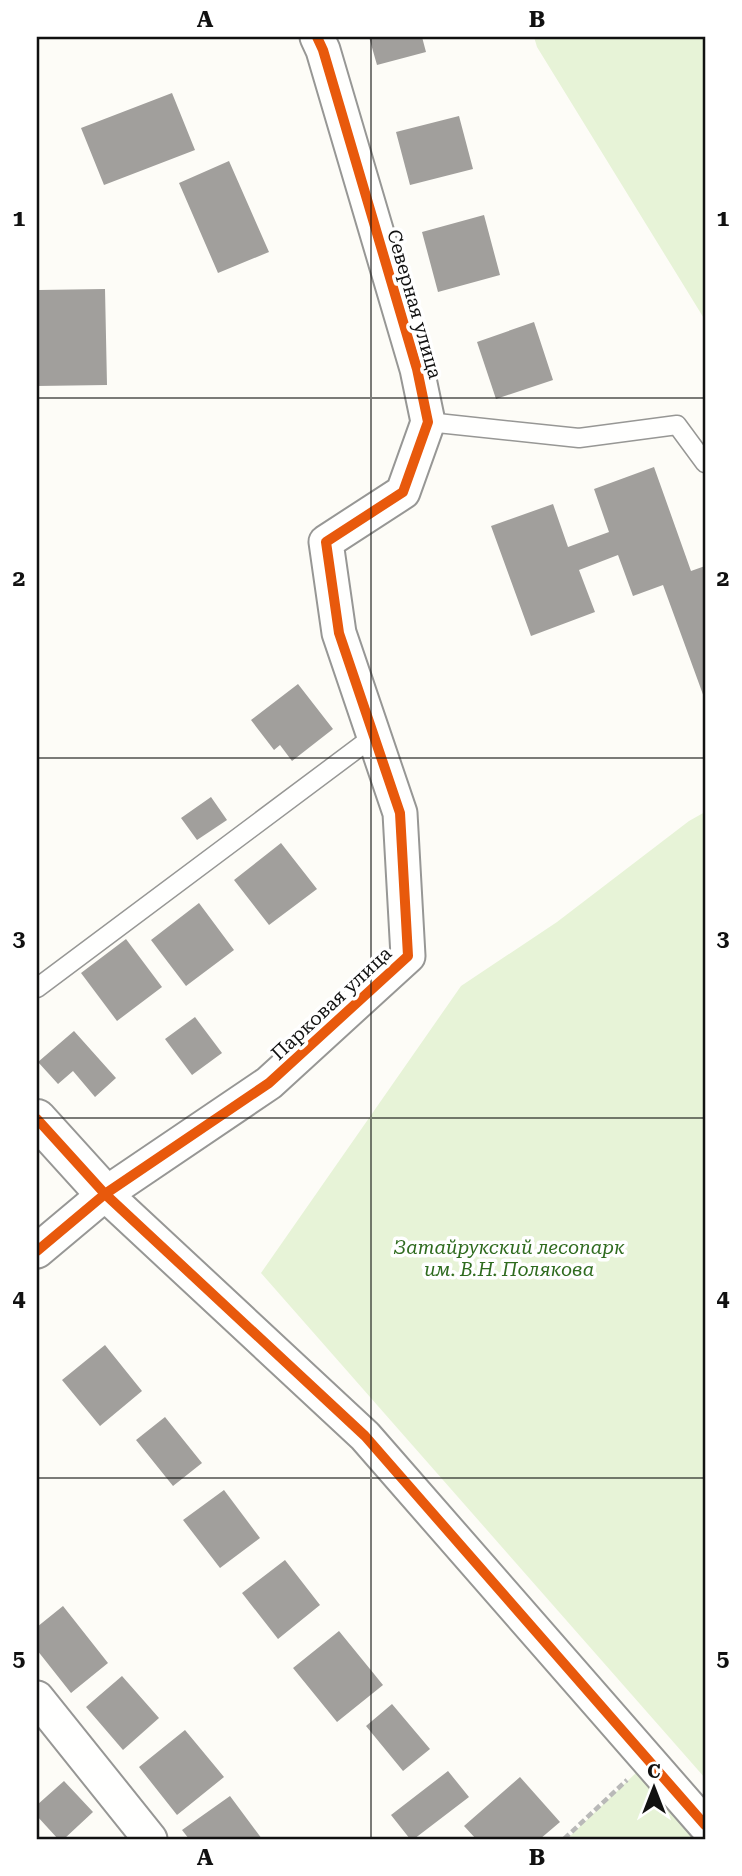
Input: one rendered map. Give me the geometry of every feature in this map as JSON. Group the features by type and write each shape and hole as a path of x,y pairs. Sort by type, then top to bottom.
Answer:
{"street":[{"name":"Северная улица","path":"317,37 417,369 428,422"},
{"name":"Парковая улица","path":"37,1251 106,1194 269,1083 408,956 400,813 339,633 326,542 403,492 428,422"},
{"path":"37,1119 106,1194 365,1436 705,1825"},
{"path":"37,1698 150,1839"}],"lane":[{"path":"428,422 579,438 677,425 705,463"},
{"path":"37,988 373,736"}],"path":[{"path":"564,1839 648,1760"}],"green space":[{"path":"534,37 705,37 705,320 537,47"},
{"name":"Затайрукский лесопарк им. В.Н. Полякова","path":"705,812 705,1778 261,1273 461,986 557,922 689,821"},
{"path":"639,1770 694,1839 567,1839"}],"building":[{"path":"369,37 422,37 426,52 377,65"},
{"path":"172,93 195,150 104,185 81,128"},
{"path":"459,116 473,169 410,185 396,132"},
{"path":"229,161 269,252 218,273 179,183"},
{"path":"484,215 500,275 438,292 422,232"},
{"path":"105,289 107,385 37,386 39,290"},
{"path":"534,322 553,380 496,399 477,342"},
{"path":"654,467 691,571 705,566 705,700 663,585 633,596 618,555 579,570 595,612 531,636 491,526 553,504 568,547 609,532 594,489"},
{"path":"298,684 333,729 292,761 280,745 274,750 251,720"},
{"path":"211,797 227,820 197,840 181,818"},
{"path":"281,843 317,889 269,925 234,880"},
{"path":"199,903 234,950 186,986 151,940"},
{"path":"126,939 162,987 117,1021 81,973"},
{"path":"195,1017 222,1053 192,1075 165,1039"},
{"path":"74,1031 116,1078 95,1097 73,1071 58,1084 38,1062"},
{"path":"105,1345 142,1391 100,1426 62,1380"},
{"path":"165,1417 202,1463 173,1486 136,1440"},
{"path":"224,1490 260,1538 220,1568 183,1520"},
{"path":"285,1560 320,1605 278,1639 242,1593"},
{"path":"63,1606 108,1663 71,1693 37,1650 37,1627"},
{"path":"339,1631 383,1685 337,1722 293,1668"},
{"path":"122,1676 159,1718 123,1750 86,1707"},
{"path":"392,1704 430,1749 403,1771 366,1726"},
{"path":"185,1730 224,1777 177,1815 139,1767"},
{"path":"448,1771 469,1797 414,1839 410,1839 391,1815"},
{"path":"520,1777 560,1822 540,1839 476,1839 464,1826"},
{"path":"64,1781 93,1812 64,1839 58,1839 37,1816 37,1805"},
{"path":"230,1796 262,1839 189,1839 182,1830"}],"cycle path":[{"path":"37,1251 105,1194 269,1083 408,956 400,813 339,633 326,542 403,492 428,422 417,369 317,37"},
{"path":"37,1119 105,1194 365,1436 705,1825"}]}
